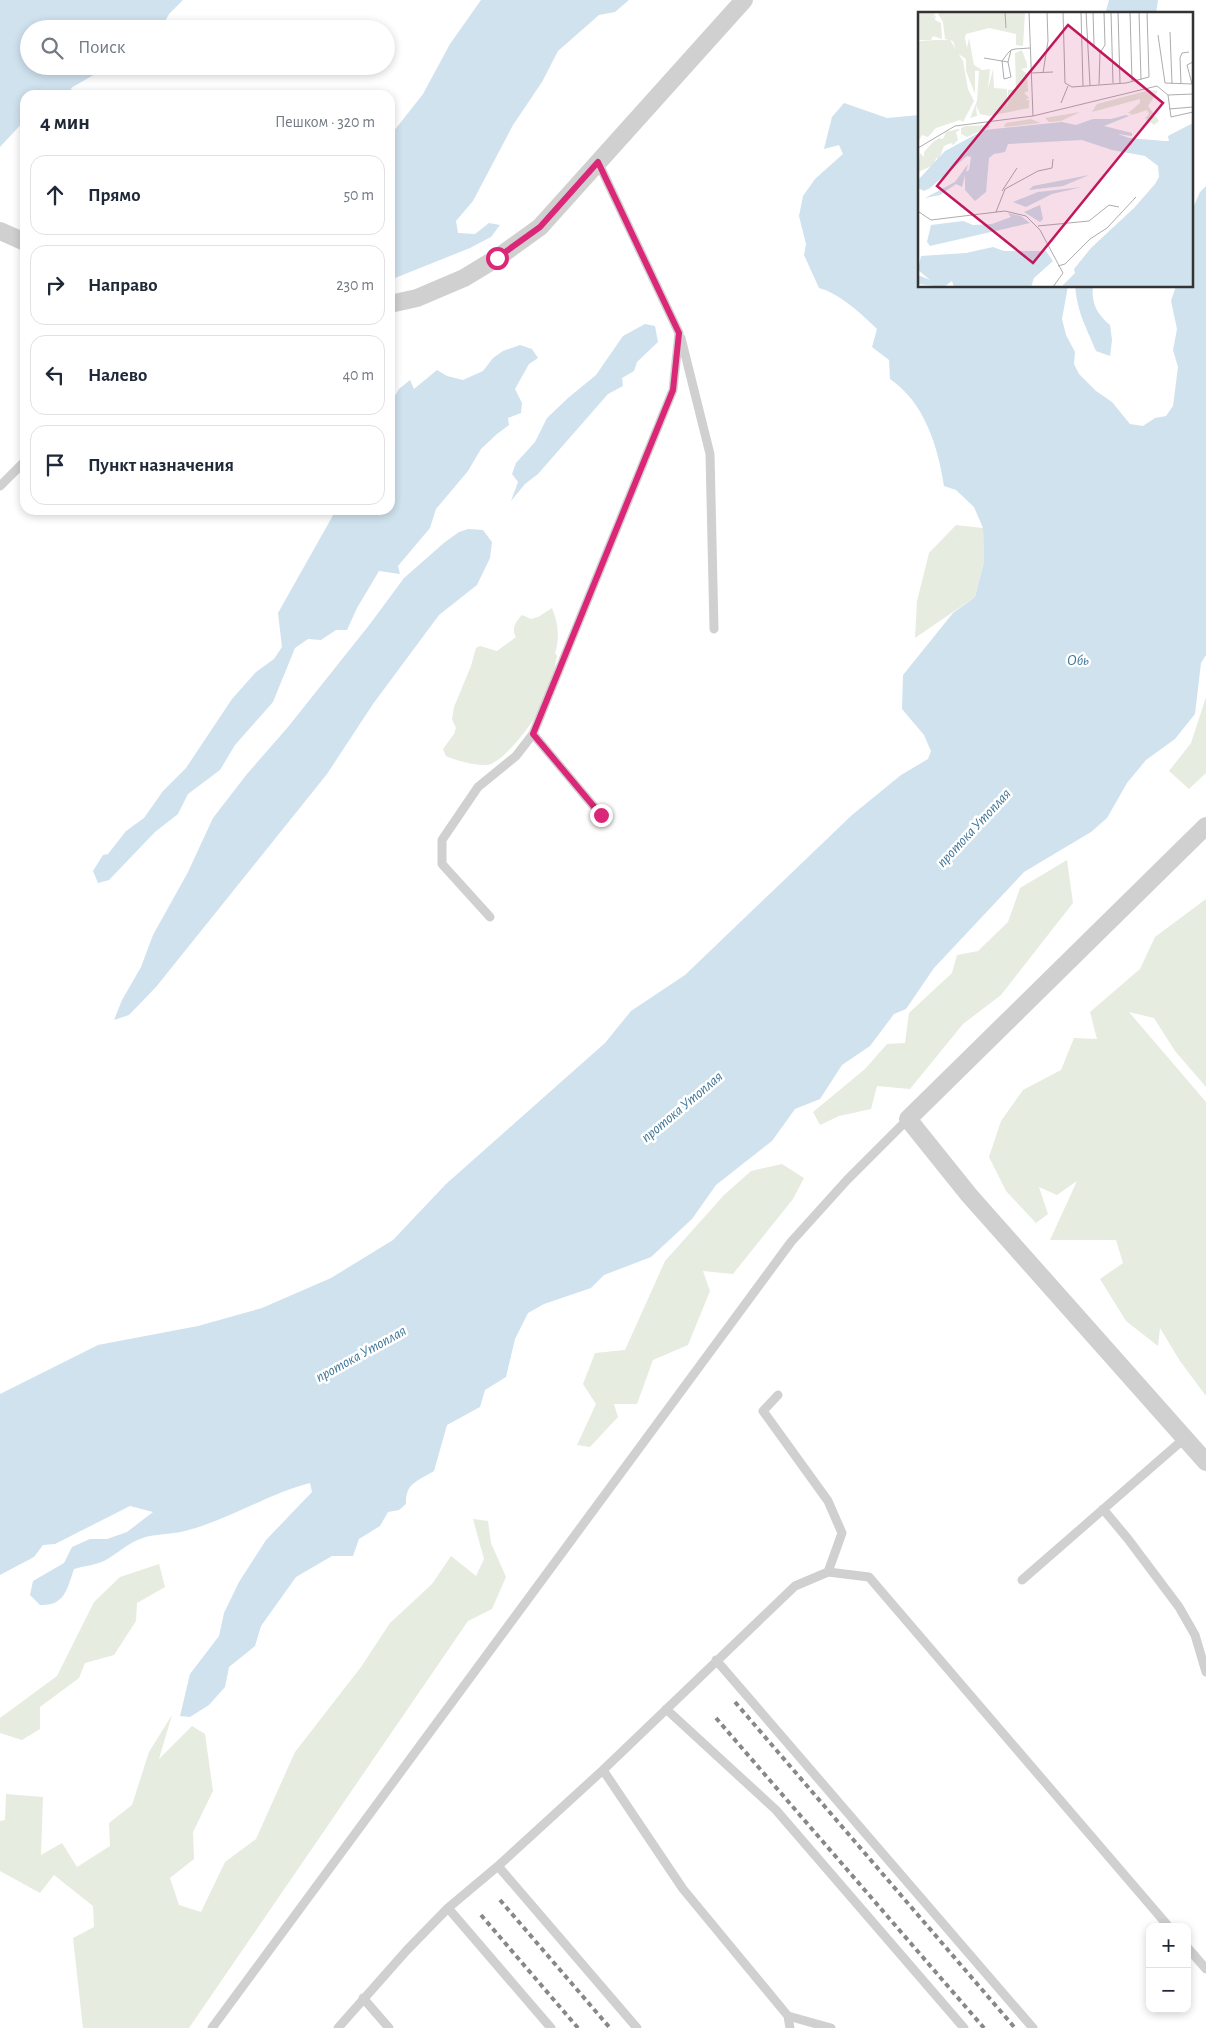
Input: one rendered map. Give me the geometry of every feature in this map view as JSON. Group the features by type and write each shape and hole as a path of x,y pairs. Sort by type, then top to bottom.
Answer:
{"street":[{"path":"395,303 417,298 464,278 497,258 540,227 744,0"},
{"path":"0,231 20,240"},
{"path":"1206,826 908,1119 969,1195 1206,1462"}],"lane":[{"path":"598,162 679,333 710,454 714,630"},
{"path":"490,917 442,864 442,840 478,787 516,756 533,734 673,390 679,333"},
{"path":"0,486 20,466"},
{"path":"533,734 601,815"},
{"path":"212,2028 791,1242 847,1180 908,1119"},
{"path":"778,1395 763,1411 828,1501 842,1533 828,1572"},
{"path":"1022,1580 1184,1438"},
{"path":"1103,1510 1128,1539 1179,1606 1195,1635 1206,1672"},
{"path":"338,2028 363,1998 448,1908 498,1866 603,1770 795,1586 828,1572 869,1577 1167,1923"},
{"path":"716,1660 1033,2028"},
{"path":"666,1709 776,1810 964,2028"},
{"path":"603,1770 682,1889 788,2016 790,2028"},
{"path":"498,1866 637,2028"},
{"path":"448,1908 551,2028"},
{"path":"1191,1952 1206,1969"},
{"path":"363,1998 389,2028"},
{"path":"788,2016 831,2028"}],"shaded area":[{"path":"956,525 983,528 984,562 975,597 915,638 917,601 929,553"},
{"path":"552,608 556,619 558,636 554,675 546,698 530,725 510,749 491,764 475,764 446,756 443,749 456,728 452,719 454,707 471,666 476,648 480,646 497,651 516,637 515,625 522,615 531,619"},
{"path":"1206,697 1206,773 1189,789 1169,771 1191,743"},
{"path":"1067,860 1073,903 1001,995 963,1024 910,1089 877,1086 871,1109 839,1116 820,1125 813,1112 865,1069 887,1044 905,1043 909,1013 952,973 957,955 978,951 1008,922 1020,888"},
{"path":"1206,899 1206,1087 1175,1051 1154,1018 1129,1012 1206,1102 1206,1396 1180,1361 1160,1328 1158,1346 1126,1321 1100,1279 1123,1263 1116,1240 1050,1240 1077,1181 1057,1195 1039,1187 1048,1214 1036,1223 1006,1191 989,1157 1001,1121 1023,1090 1061,1070 1074,1038 1097,1039 1090,1012 1140,969 1155,937"},
{"path":"782,1164 804,1178 793,1199 733,1274 703,1271 710,1291 688,1345 653,1360 637,1404 614,1404 618,1417 590,1447 577,1445 596,1404 583,1384 595,1353 625,1350 665,1261 724,1195 751,1171"},
{"path":"473,1519 488,1521 491,1543 506,1577 492,1609 468,1621 189,2028 83,2028 73,1938 94,1927 93,1906 54,1875 40,1893 0,1871 0,1821 5,1820 6,1794 43,1797 41,1855 62,1843 77,1867 110,1846 109,1823 132,1805 149,1752 172,1715 159,1759 192,1726 205,1734 213,1791 193,1832 194,1859 170,1878 179,1905 201,1912 225,1862 256,1839 295,1752 361,1667 390,1623 432,1584 451,1556 476,1576 484,1559"},
{"path":"159,1564 165,1587 137,1603 136,1621 114,1655 85,1663 79,1678 40,1707 40,1729 22,1740 0,1733 0,1718 57,1676 94,1602 120,1577"}],"water":[{"path":"0,0 183,0 166,20 20,20 20,75 94,75 71,88 72,90 20,90 20,125 0,147"},
{"path":"481,0 629,0 615,12 599,15 558,51 542,82 513,125 473,201 456,221 458,233 475,234 489,223 500,225 491,237 470,248 395,278 395,130 423,94 450,44"},
{"path":"1109,0 1158,0 1156,12 1106,12"},
{"name":"Обь","path":"844,103 887,118 918,115 918,288 1068,288 1062,319 1066,335 1075,352 1074,364 1079,374 1096,391 1112,402 1130,424 1143,426 1155,418 1166,416 1173,406 1178,367 1173,350 1177,329 1171,301 1175,288 1194,288 1194,206 1200,192 1206,186 1206,655 1201,663 1195,714 1175,739 1146,760 1127,783 1107,818 1091,832 1024,872 934,968 906,1009 894,1014 870,1046 842,1065 820,1099 795,1109 772,1141 716,1185 692,1219 651,1257 604,1275 591,1288 544,1304 528,1313 515,1339 506,1377 485,1390 480,1407 447,1425 434,1471 410,1487 406,1497 406,1504 399,1510 388,1512 380,1526 359,1539 353,1556 332,1556 296,1577 261,1626 255,1646 229,1667 225,1687 209,1705 190,1717 180,1716 190,1674 219,1636 224,1613 239,1582 266,1540 312,1492 310,1483 201,1526 135,1541 104,1561 74,1569 64,1595 55,1603 40,1605 30,1595 33,1581 64,1563 72,1547 90,1539 107,1539 127,1532 153,1512 130,1506 55,1544 43,1545 34,1557 0,1575 0,1394 98,1345 198,1326 262,1308 331,1278 393,1240 446,1184 605,1043 631,1011 685,975 852,815 901,775 928,759 931,751 924,735 902,709 903,675 953,613 975,597 984,562 983,528 974,507 956,490 944,486 934,441 921,413 902,389 890,379 889,360 872,347 877,329 842,299 819,288 804,255 806,244 799,216 803,196 815,179 843,154 839,145 824,149 832,117"},
{"path":"1075,288 1093,288 1096,308 1110,325 1112,340 1110,356 1096,351 1080,313"},
{"path":"645,324 655,326 658,342 637,362 634,371 622,378 623,386 608,394 538,474 525,484 511,501 518,482 512,474 516,463 535,442 547,418 596,375 623,336"},
{"path":"520,345 532,349 538,358 529,364 515,389 522,403 521,413 508,418 509,425 481,449 468,471 436,509 430,528 398,566 400,574 379,571 357,608 347,630 336,630 321,640 308,639 295,648 273,702 235,745 220,770 188,794 178,814 155,832 109,880 98,883 93,871 103,855 108,854 126,831 144,818 163,791 186,768 232,699 256,672 274,659 282,647 278,613 333,515 395,515 395,396 399,389 410,380 414,389 437,370 447,376 463,380 483,371 493,358 503,351"},
{"path":"468,529 483,530 492,542 490,558 477,585 439,615 373,704 327,774 156,987 129,1015 114,1020 122,1000 141,967 153,935 188,872 213,818 370,624 404,578 445,542 459,532"}],"railway":[{"path":"735,1702 1015,2028"},
{"path":"716,1718 984,2028"},
{"path":"500,1900 610,2028"},
{"path":"481,1915 578,2028"}],"route":[{"path":"497,258 540,227 598,162 679,333 673,390 533,734 601,815"}],"water label":[{"name":"протока Утоплая","path":"974,828"},
{"name":"протока Утоплая","path":"682,1107"},
{"name":"протока Утоплая","path":"361,1354"}]}
